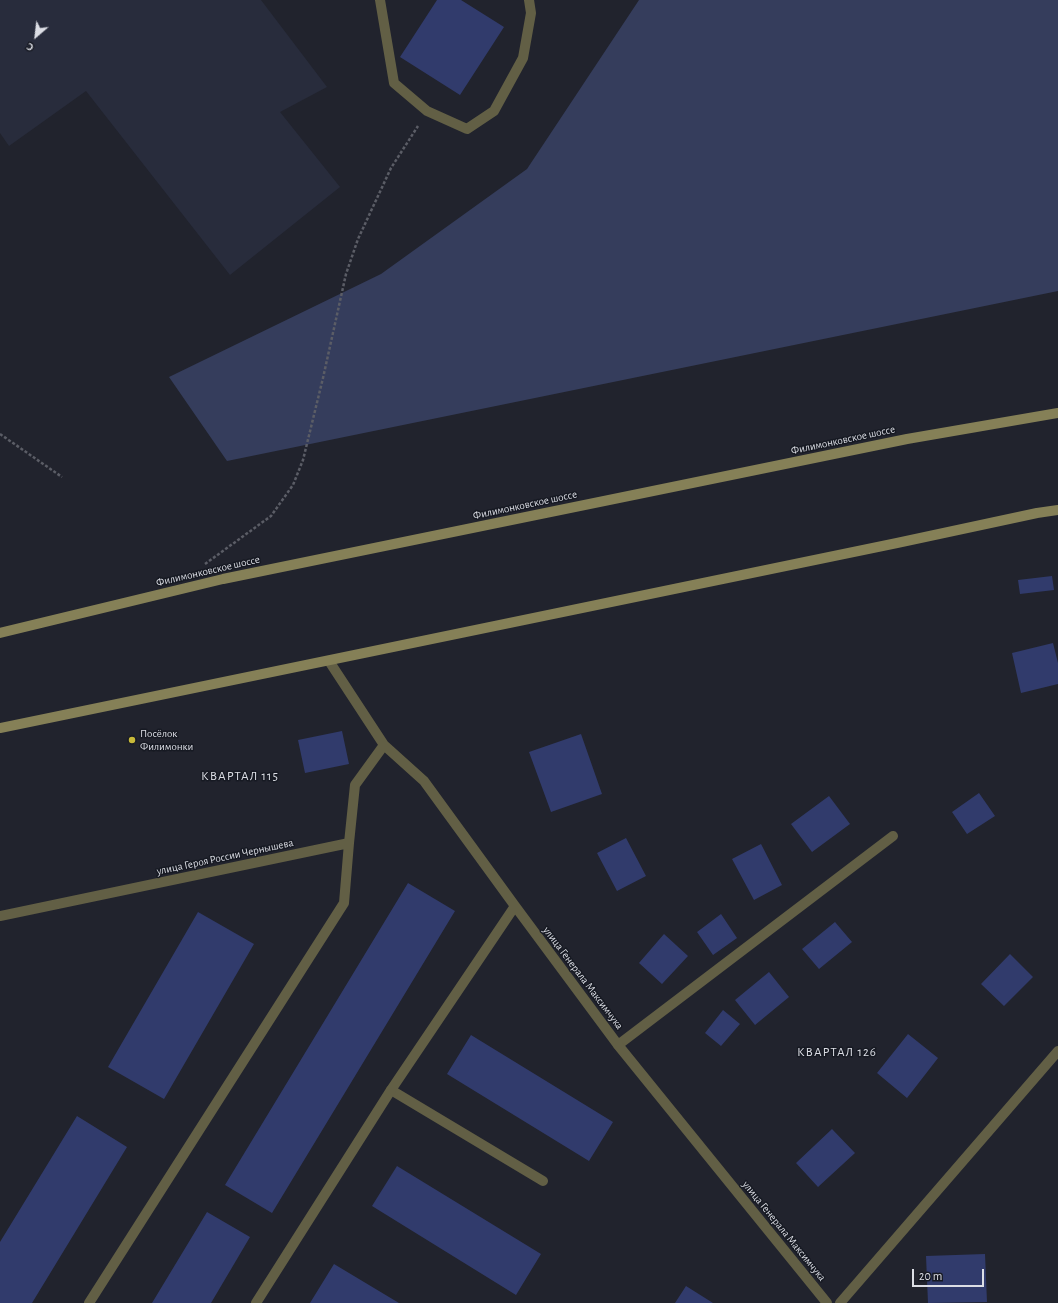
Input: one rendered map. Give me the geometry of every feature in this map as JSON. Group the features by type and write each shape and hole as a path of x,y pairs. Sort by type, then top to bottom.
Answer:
{"main road":[{"name":"Филимонковское шоссе","path":"0,633 223,579 906,439 1058,412"},
{"path":"0,728 330,661 1037,513 1058,510"}],"street":[{"path":"380,0 394,83 427,111 467,129 494,111 523,58 531,13 529,0"},
{"name":"улица Генерала Максимчука","path":"330,661 384,745 424,780 618,1045 827,1303"},
{"path":"89,1303 344,903 355,785 384,745"},
{"path":"618,1045 893,836"},
{"name":"улица Героя России Чернышева","path":"0,916 349,843"},
{"path":"256,1303 392,1090 515,906"},
{"path":"840,1303 1058,1051"},
{"path":"392,1090 543,1181"}],"path":[{"path":"204,564 271,516 293,485 304,460 324,378 346,274 358,239 391,168 427,111"},
{"path":"0,434 62,476"}],"shaded area":[{"path":"0,0 261,0 327,87 280,112 340,187 230,275 86,91 9,146 0,133"},
{"path":"639,0 1058,0 1058,291 227,461 169,377 381,274 527,169"}],"building":[{"path":"437,0 461,0 504,27 460,95 400,57"},
{"path":"1052,576 1054,590 1020,594 1018,580"},
{"path":"1053,643 1058,663 1058,684 1021,693 1012,653"},
{"path":"342,731 349,764 305,773 298,740"},
{"path":"581,734 602,794 551,812 529,752"},
{"path":"979,793 995,816 967,834 952,812"},
{"path":"829,796 850,824 812,852 791,824"},
{"path":"626,838 646,876 617,891 597,853"},
{"path":"761,844 782,885 754,900 732,859"},
{"path":"408,883 455,911 272,1213 225,1185"},
{"path":"198,912 254,944 164,1099 108,1067"},
{"path":"721,914 737,938 713,955 697,932"},
{"path":"835,922 852,942 819,969 802,949"},
{"path":"664,934 688,956 662,984 639,963"},
{"path":"1010,954 1033,977 1004,1006 981,984"},
{"path":"769,972 789,997 755,1025 735,1000"},
{"path":"723,1010 740,1024 721,1046 705,1033"},
{"path":"908,1034 938,1058 907,1098 877,1073"},
{"path":"471,1035 613,1122 589,1161 447,1074"},
{"path":"77,1116 127,1147 32,1303 0,1303 0,1242"},
{"path":"832,1129 855,1153 818,1187 796,1163"},
{"path":"397,1166 541,1254 516,1295 372,1206"},
{"path":"207,1212 250,1237 211,1303 152,1303"},
{"path":"985,1254 987,1302 928,1303 926,1256"},
{"path":"334,1264 399,1303 310,1303"},
{"path":"686,1286 713,1303 675,1303"}],"place":[{"name":"Посёлок Филимонки","path":"132,740"}],"district":[{"name":"КВАРТАЛ 115","path":"240,776"},
{"name":"КВАРТАЛ 126","path":"837,1052"}]}
